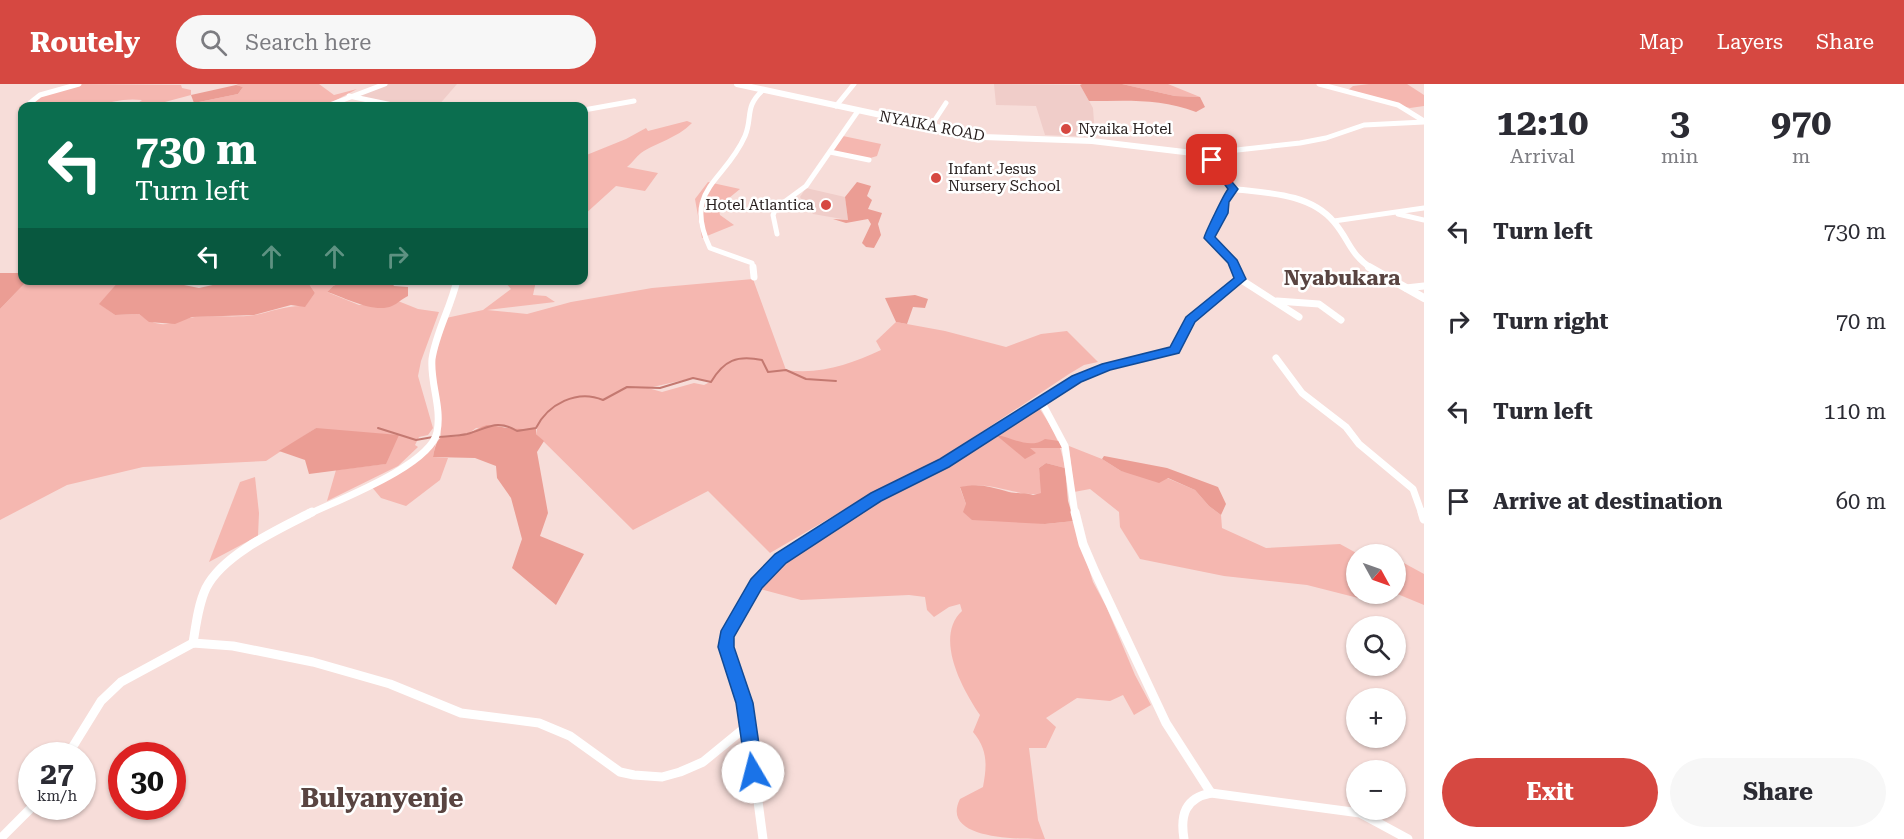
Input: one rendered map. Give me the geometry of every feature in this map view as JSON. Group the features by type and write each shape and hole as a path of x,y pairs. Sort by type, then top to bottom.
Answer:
{"street":[{"path":"31,102 40,95 79,84"},
{"path":"336,102 385,84"},
{"name":"NYAIKA ROAD","path":"737,84 983,137 1092,141 1201,154"},
{"path":"836,106 854,84"},
{"path":"1319,84 1398,105 1424,122"},
{"path":"754,277 752,263 710,248 700,213 706,190 726,166 745,136 749,106 763,90"},
{"path":"349,96 378,102"},
{"path":"588,110 634,101"},
{"path":"932,126 946,103"},
{"path":"777,234 774,211 806,186 858,111"},
{"path":"1201,154 1300,143 1326,138 1364,125 1424,122"},
{"path":"830,152 868,160"},
{"path":"1201,154 1212,160 1233,189 1286,196 1313,207 1334,221 1356,256 1374,271 1424,298"},
{"path":"1233,189 1224,202 1223,213 1210,233 1210,238 1233,262 1240,279 1299,317"},
{"path":"1334,221 1424,208"},
{"path":"1394,213 1424,220"},
{"path":"763,839 745,703 726,647 726,636 756,584 781,559 876,497 945,463 1041,400 1089,373 1174,350 1190,320 1240,279"},
{"path":"193,643 205,592 214,577 230,562 277,533 395,472 434,441 438,433 438,421 432,359 455,285"},
{"path":"1406,288 1424,286"},
{"path":"1277,302 1317,302 1332,309 1341,320"},
{"path":"1275,358 1308,399 1346,428 1359,444 1404,480 1417,497 1424,519"},
{"path":"1041,400 1065,446 1072,501 1083,544 1095,572 1166,723 1211,793"},
{"path":"76,742 101,701 121,682 193,643 240,647 313,662 390,684 477,717 539,723 570,736 620,772 634,775 662,777 680,772 712,755 747,726"},
{"path":"1184,839 1183,817 1190,800 1197,795 1211,793 1360,813 1408,839"},
{"path":"0,839 19,820"}],"shaded area":[{"path":"79,84 181,85 182,88 191,90 191,95 165,102 136,100 27,102"},
{"path":"319,84 334,95 357,89 333,102 199,102 238,94 243,87 236,85"},
{"path":"389,84 457,84 441,102 384,102 355,96"},
{"path":"994,84 1080,85 1093,108 1095,137 1045,135 1036,106 996,105"},
{"path":"1122,84 1168,84 1200,97 1175,96"},
{"path":"1122,84 1175,96 1200,97 1205,107 1196,112 1156,102 1089,101 1080,85"},
{"path":"1407,84 1424,95 1424,106 1410,108 1347,91 1353,86"},
{"path":"236,85 243,87 238,94 199,102 194,102 191,95"},
{"path":"687,121 692,123 680,133 641,153 627,167 658,173 645,191 616,186 588,211 588,154 646,128 648,131"},
{"path":"843,136 881,144 877,156 867,159 832,152"},
{"path":"708,182 740,189 718,207 720,215 734,225 702,238 695,199"},
{"path":"857,182 871,186 867,196 872,200 868,209 882,213 878,224 881,235 874,248 866,247 862,243 871,224 868,219 846,223 833,219 848,220 845,197"},
{"path":"806,188 845,197 848,220 813,214 800,197"},
{"path":"0,273 18,273 18,285 23,285 0,309"},
{"path":"753,279 786,370 823,370 870,355 881,350 876,341 896,322 945,331 1006,347 1041,334 1067,331 1098,362 1084,365 1069,374 935,463 866,497 770,553 708,491 633,530 536,434 538,424 536,428 517,431 509,426 476,428 468,434 441,436 430,356 446,318 483,310 511,289 508,285 535,285 533,295 546,296 555,302 487,310 527,314 571,302 652,288","holes":["693,378 710,382 704,385 694,383 662,392 648,388"]},
{"path":"23,285 117,285 100,304 115,315 139,314 155,323 168,324 195,317 248,316 286,307 305,306 315,293 310,285 336,285 327,292 359,305 398,301 418,309 439,312 421,361 418,376 433,428 428,435 419,437 415,445 418,447 398,466 327,501 336,470 385,464 316,428 266,461 143,467 67,485 0,520 0,309"},
{"path":"116,285 184,285 199,288 213,285 310,285 315,293 305,307 291,305 254,315 192,317 175,324 149,322 139,314 115,315 99,304"},
{"path":"393,285 408,287 408,296 392,306 377,308 327,292 333,286"},
{"path":"915,295 928,299 925,308 913,307 907,324 896,322 885,298"},
{"path":"1036,404 1055,434 1065,468 1046,463 1039,468 1046,493 1024,493 982,485 960,488 966,504 1045,524 1074,521 1093,582 1151,705 1134,715 1123,695 1110,701 1077,698 1046,718 1056,727 1046,748 1029,748 1038,820 1045,839 984,834 970,829 961,822 957,812 960,799 983,787 986,765 984,752 973,732 980,715 959,678 951,648 950,635 954,622 962,611 960,604 949,607 934,617 927,610 925,597 909,595 801,600 756,588 780,562 925,475"},
{"path":"487,425 517,429 536,428 536,434 544,441 537,452 548,513 540,536 584,554 556,605 512,568 522,539 511,498 497,478 496,466 475,458 433,457 435,447 441,438 461,436"},
{"path":"316,428 399,435 386,464 309,474 305,460 279,451"},
{"path":"996,435 1027,443 1045,439 1059,441 1062,448 1030,448 1036,453 1025,459"},
{"path":"436,441 433,457 448,458 440,480 406,506 381,498 371,486"},
{"path":"1069,446 1102,459 1121,471 1167,478 1195,490 1209,506 1221,515 1222,528 1266,548 1340,544 1346,547 1346,595 1307,585 1224,576 1140,559 1120,527 1119,512 1090,489 1074,492"},
{"path":"1104,456 1167,468 1218,487 1226,504 1221,515 1209,506 1195,490 1168,478 1159,483 1121,471 1102,459"},
{"path":"1046,463 1065,468 1068,501 1074,521 1045,524 972,520 963,512 966,504 960,487 990,487 1012,493 1033,495 1041,493 1039,468"},
{"path":"255,477 259,513 258,536 209,562 240,482"},
{"path":"1406,564 1424,574 1424,605 1406,598"}],"waterway":[{"path":"438,437 467,434 497,425 510,427 517,431 536,428 548,412 564,401 583,396 603,400 627,387 660,388 693,378 711,382 726,364 745,358 762,360 768,372 786,370 806,379 836,381"},
{"path":"378,428 416,440 433,437"}],"place":[{"name":"Nyaika Hotel","path":"1066,129"},
{"name":"Infant Jesus Nursery School","path":"936,178"},
{"name":"Hotel Atlantica","path":"826,205"}],"district":[{"name":"Nyabukara","path":"1342,278"},
{"name":"Bulyanyenje","path":"382,798"}],"route":[{"path":"753,772 745,703 726,647 726,636 756,584 781,559 876,497 945,463 1004,423 1076,379 1107,367 1174,350 1180,344 1190,320 1240,279 1233,262 1218,250 1210,238 1210,233 1218,224 1223,213 1227,195 1233,189 1212,160"}]}
